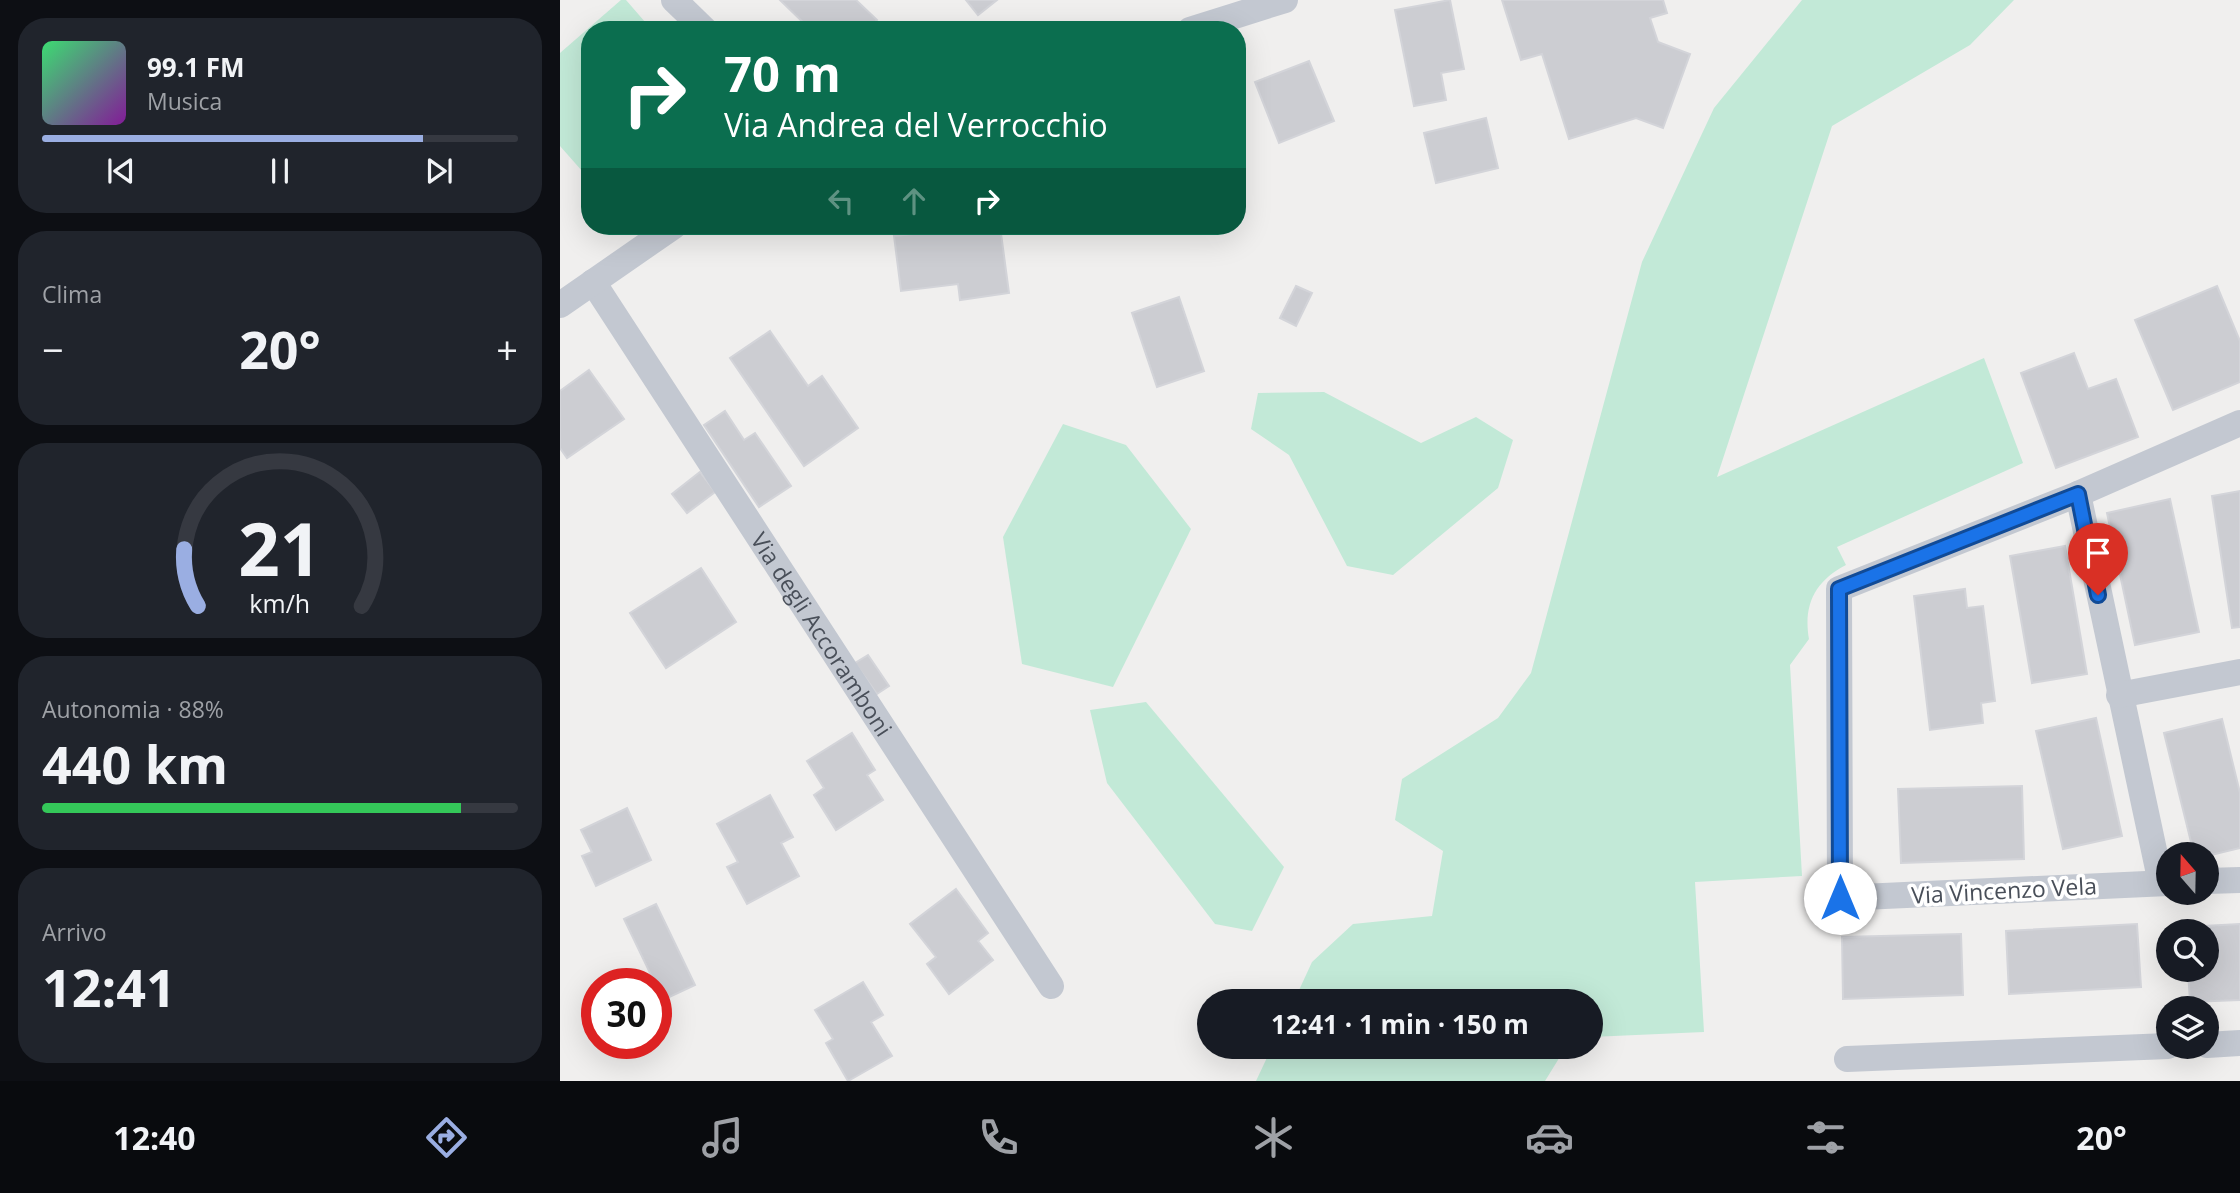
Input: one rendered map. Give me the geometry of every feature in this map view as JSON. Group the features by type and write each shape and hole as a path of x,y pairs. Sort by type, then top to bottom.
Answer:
{"street":[{"path":"674,0 696,21"},
{"path":"1218,21 1285,0"},
{"path":"560,305 661,235"},
{"name":"Via degli Accoramboni","path":"593,282 1051,986"},
{"path":"2156,846 2119,695 2078,494 2240,423"},
{"name":"Via Vincenzo Vela","path":"2078,494 1839,589 1840,898 2156,883"},
{"path":"2119,695 2240,672"},
{"path":"2219,881 2240,880"},
{"path":"2219,1044 2240,1043"},
{"path":"1847,1059 2156,1046"}],"green space":[{"path":"621,0 626,0 644,21 597,21"},
{"path":"1802,0 2014,0 1970,45 1832,126 1717,477 1984,358 2023,463 1837,547 1846,565 1819,586 1808,615 1809,639 1790,665 1802,876 1695,882 1704,1032 1603,1036 1603,989 1300,989 1312,962 1353,924 1432,916 1443,851 1395,820 1402,779 1498,718 1531,673 1642,262 1714,108"},
{"path":"581,35 581,170 560,146 560,53"},
{"path":"1324,392 1421,443 1476,417 1513,440 1498,488 1393,575 1347,566 1289,455 1251,429 1258,393"},
{"path":"1063,424 1126,445 1191,529 1113,687 1022,664 1003,537"},
{"path":"1146,702 1284,867 1252,931 1215,924 1107,783 1090,710"},
{"path":"1266,1059 1559,1059 1545,1081 1256,1081"}],"building":[{"path":"780,0 856,0 877,20 876,21 802,21"},
{"path":"966,0 997,0 978,15"},
{"path":"1450,0 1464,69 1441,73 1446,100 1414,106 1395,10"},
{"path":"1502,0 1663,0 1667,13 1650,18 1658,42 1690,54 1663,128 1636,118 1569,139 1542,54 1521,60"},
{"path":"1309,61 1334,121 1279,143 1255,82"},
{"path":"1486,118 1498,168 1436,183 1424,133"},
{"path":"1001,235 1009,293 960,300 958,284 901,291 894,236"},
{"path":"1296,286 1312,293 1296,326 1280,318"},
{"path":"2217,286 2240,341 2240,382 2173,410 2135,320"},
{"path":"1179,297 1204,371 1157,387 1132,313"},
{"path":"770,331 808,386 822,376 858,428 804,466 730,358"},
{"path":"2074,353 2088,389 2116,379 2138,437 2056,468 2021,373"},
{"path":"589,370 624,419 567,458 560,448 560,391"},
{"path":"725,411 744,440 755,433 791,486 759,507 704,425"},
{"path":"700,472 715,492 687,513 672,494"},
{"path":"2240,491 2240,627 2232,628 2212,496"},
{"path":"2170,499 2199,632 2135,645 2107,513"},
{"path":"2065,546 2087,674 2032,683 2010,556"},
{"path":"701,568 736,622 666,668 630,613"},
{"path":"1965,589 1967,608 1983,606 1995,701 1981,703 1983,723 1930,730 1914,596"},
{"path":"868,655 889,686 877,694 855,663"},
{"path":"2096,718 2122,836 2063,849 2036,731"},
{"path":"2222,719 2240,793 2240,848 2219,853 2219,842 2191,842 2164,733"},
{"path":"852,733 875,770 867,775 883,800 836,830 814,795 824,788 807,761"},
{"path":"2022,786 2024,859 1901,863 1898,789"},
{"path":"770,795 793,837 781,843 799,876 747,904 727,867 738,862 717,824"},
{"path":"627,808 651,860 596,886 582,856 592,852 581,830"},
{"path":"956,889 988,933 978,941 993,960 949,994 927,964 936,957 910,924"},
{"path":"656,904 695,985 672,996 672,968 648,968 624,919"},
{"path":"2137,924 2141,987 2009,994 2006,931"},
{"path":"2240,924 2240,1000 2219,1001 2219,996 2190,996 2189,982 2219,982 2219,925"},
{"path":"1961,934 1963,995 1843,999 1842,937"},
{"path":"863,982 883,1015 871,1022 892,1056 848,1081 826,1043 833,1039 815,1010"}],"route":[{"path":"1840,898 1839,589 2078,494 2098,595"}]}
